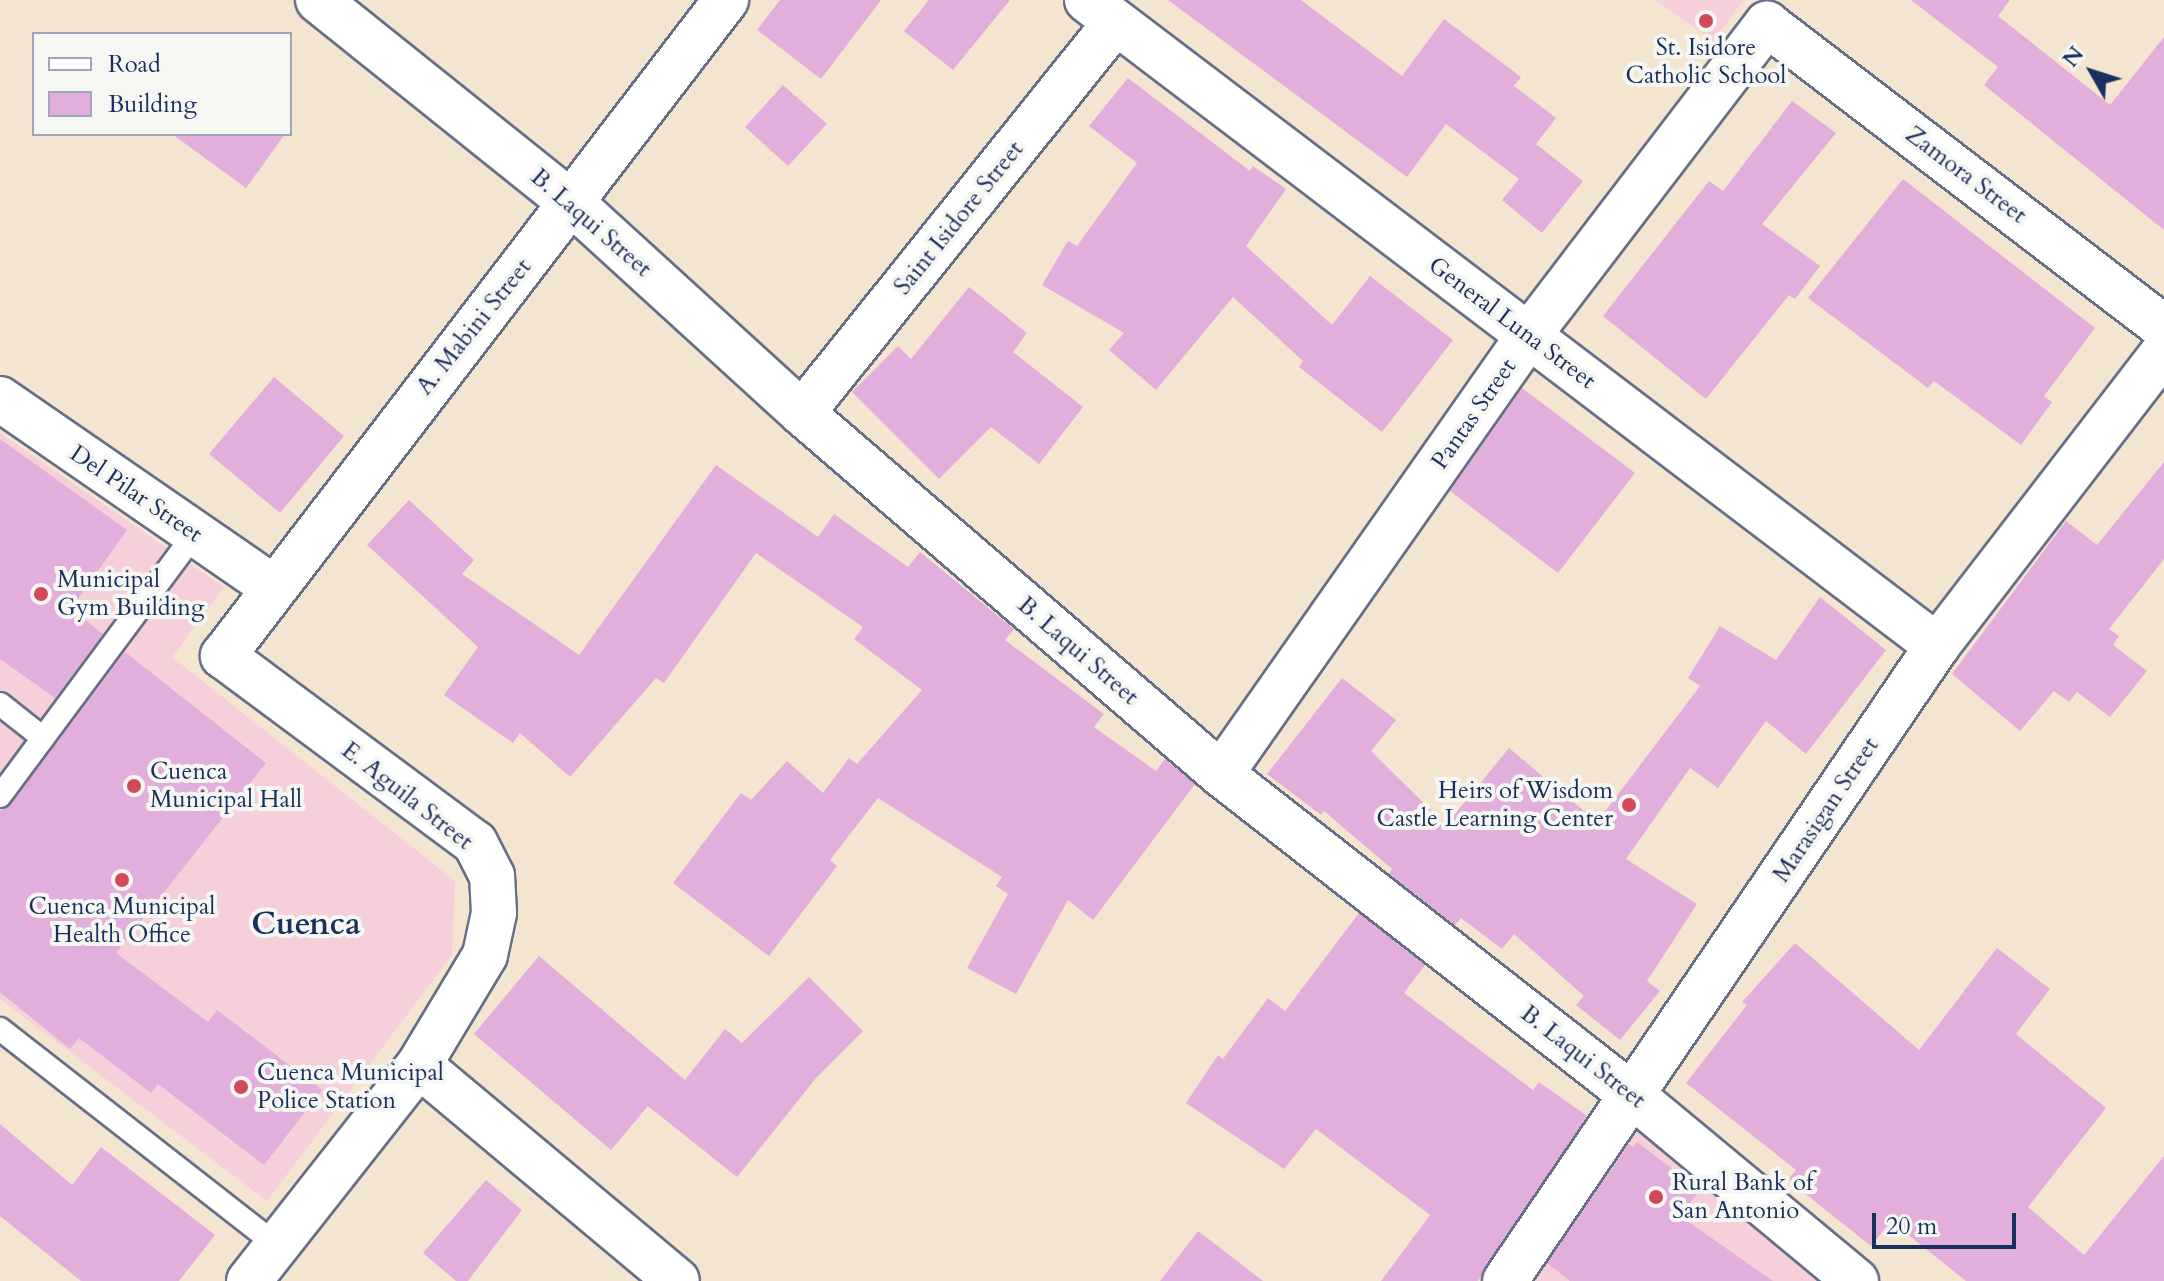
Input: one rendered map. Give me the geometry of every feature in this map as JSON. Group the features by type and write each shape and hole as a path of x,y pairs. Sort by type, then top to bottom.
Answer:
{"street":[{"name":"B. Laqui Street","path":"318,0 573,204 802,413 1221,774 1633,1096 1856,1281"},
{"name":"A. Mabini Street","path":"223,656 273,587 573,204 726,0"},
{"name":"General Luna Street","path":"1111,8 1529,335 1937,646"},
{"name":"Saint Isidore Street","path":"802,413 1111,8"},
{"name":"Pantas Street","path":"1221,774 1529,335 1767,24"},
{"name":"Zamora Street","path":"1767,24 2164,327"},
{"name":"Marasigan Street","path":"1505,1281 1937,646 2164,351"},
{"name":"Del Pilar Street","path":"0,399 273,587"},
{"name":"E. Aguila Street","path":"223,656 475,843 492,876 494,913 485,955 419,1065 249,1281"},
{"path":"419,1065 677,1281"}],"lane":[{"path":"0,796 196,532"},
{"path":"0,704 43,738"},
{"path":"0,1029 276,1245"}],"shaded area":[{"name":"St. Isidore Catholic School","path":"1655,0 1744,0 1713,41"},
{"path":"0,433 224,587 172,657 455,881 452,955 267,1201 0,999"},
{"path":"1639,1124 1830,1281 1534,1281"}],"building":[{"path":"780,0 881,0 821,79 757,30"},
{"path":"929,0 1010,0 953,70 904,31"},
{"path":"1168,0 1301,0 1402,76 1444,19 1521,77 1514,86 1556,118 1536,144 1583,181 1542,233 1502,200 1519,179 1446,124 1407,177"},
{"path":"1911,0 2010,0 1998,16 2110,105 2164,37 2164,230 1984,85 1998,67"},
{"path":"1128,78 1250,171 1253,166 1286,189 1246,246 1332,325 1370,276 1453,340 1382,432 1299,367 1303,361 1233,297 1156,390 1109,350 1124,333 1042,285 1068,241 1077,246 1137,163 1089,126"},
{"path":"783,85 827,124 788,166 745,127"},
{"path":"1792,101 1836,133 1762,224 1820,266 1795,299 1789,295 1706,399 1603,316 1709,181 1723,191"},
{"path":"175,136 284,136 246,188"},
{"path":"1903,179 2095,328 2044,396 2052,402 2021,445 1934,381 1928,388 1808,298"},
{"path":"969,287 1027,333 1013,352 1083,407 1039,464 991,427 939,479 852,392 898,346 911,359"},
{"path":"274,377 344,436 280,513 209,454"},
{"path":"1522,388 1635,473 1558,573 1450,491"},
{"name":"Municipal Gym Building","path":"0,439 127,530 71,609 103,634 55,698 0,659"},
{"path":"2164,462 2164,559 2109,629 2119,636 2113,645 2147,671 2110,717 2077,692 2069,702 2054,691 2020,731 1952,674 2066,521 2097,545"},
{"path":"716,465 818,537 834,514 908,567 920,552 1014,629 1005,640 1104,714 1094,727 1156,771 1165,759 1195,784 1093,920 1068,900 1016,994 967,968 1008,894 996,886 1002,877 878,798 830,860 837,866 769,956 673,883 741,793 751,800 787,761 823,793 849,758 857,764 922,690 854,639 863,627 756,553 664,683 656,678 570,777 520,733 513,743 444,695 478,647 367,545 409,500 474,560 462,574 579,655"},
{"path":"1820,597 1886,650 1806,754 1766,721 1718,788 1690,768 1626,859 1697,904 1647,981 1660,991 1620,1040 1576,1005 1584,996 1514,934 1502,949 1461,918 1455,925 1389,874 1392,869 1324,811 1321,815 1267,774 1342,678 1396,720 1371,751 1446,825 1509,748 1597,822 1700,686 1688,678 1720,626 1776,660"},
{"path":"125,652 266,763 116,953 208,1022 217,1010 322,1090 264,1165 158,1084 151,1093 79,1038 70,1049 0,992 0,811 11,804"},
{"path":"1359,913 1425,965 1404,993 1533,1090 1539,1082 1587,1116 1478,1281 1381,1281 1430,1215 1316,1129 1284,1169 1186,1103 1218,1055 1223,1059 1268,998 1285,1011"},
{"path":"1795,943 1919,1050 1997,948 2050,989 2016,1034 2106,1108 2028,1207 2084,1255 2164,1156 2164,1281 1966,1281 1891,1221 1871,1246 1788,1180 1796,1170 1686,1083 1747,1005 1742,1002"},
{"path":"539,956 685,1080 725,1029 742,1043 809,977 863,1031 816,1078 737,1177 648,1106 611,1150 474,1034"},
{"path":"0,1124 72,1185 101,1147 215,1235 179,1281 81,1281 0,1216"},
{"path":"1637,1142 1700,1190 1680,1216 1773,1281 1570,1281 1547,1263 1629,1144 1633,1147"},
{"path":"486,1180 522,1210 468,1281 456,1281 423,1253"},
{"path":"1198,1231 1263,1281 1160,1281"}],"place":[{"name":"St. Isidore Catholic School","path":"1706,21"},
{"name":"Municipal Gym Building","path":"41,594"},
{"name":"Cuenca Municipal Hall","path":"134,786"},
{"name":"Heirs of Wisdom Castle Learning Center","path":"1629,805"},
{"name":"Cuenca Municipal Health Office","path":"122,880"},
{"name":"Cuenca Municipal Police Station","path":"241,1087"},
{"name":"Rural Bank of San Antonio","path":"1656,1197"}],"district":[{"name":"Cuenca","path":"306,924"}]}
